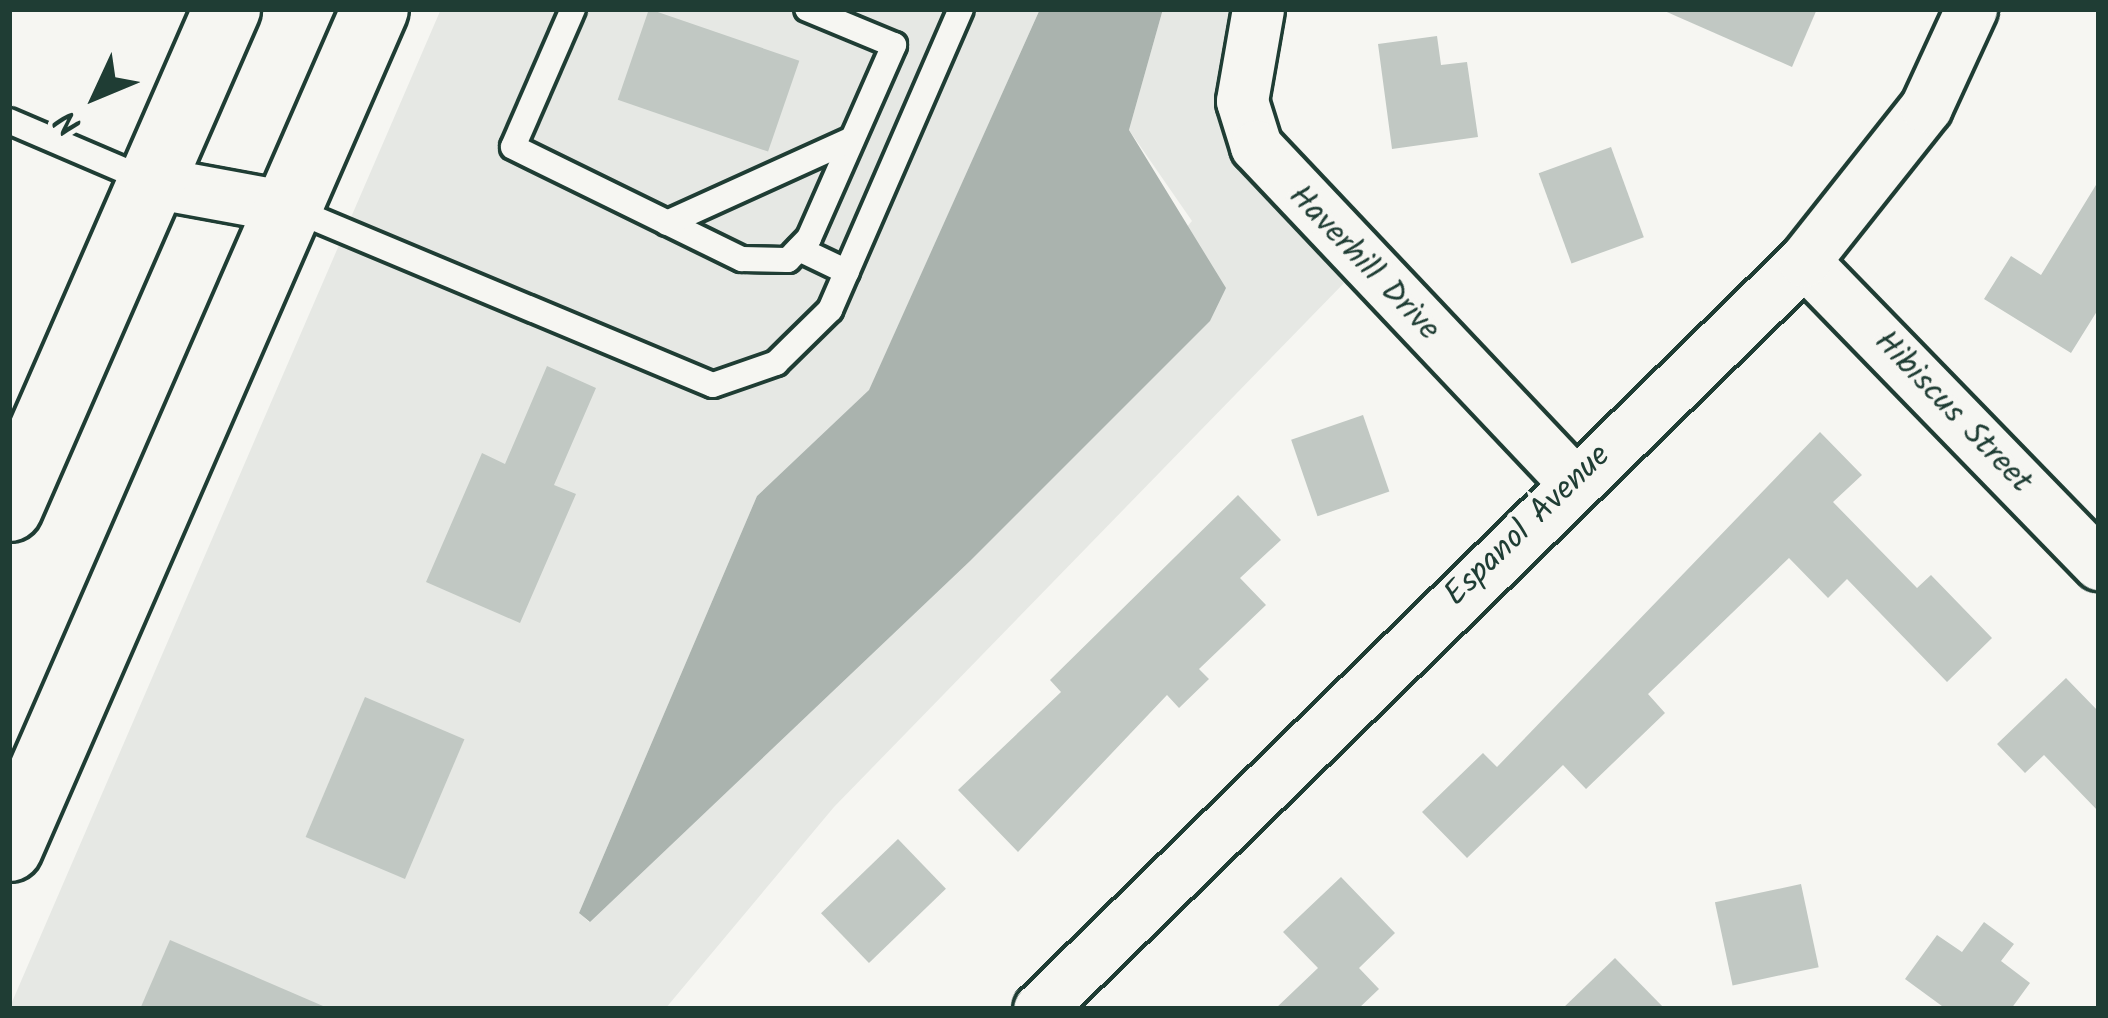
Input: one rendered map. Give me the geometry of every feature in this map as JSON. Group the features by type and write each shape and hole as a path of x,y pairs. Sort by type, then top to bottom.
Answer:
{"main road":[{"path":"9,508 227,9"},
{"path":"9,848 375,9"}],"street":[{"name":"Haverhill Drive","path":"1258,9 1242,101 1256,146 1573,481"},
{"name":"Espanol Avenue","path":"1039,1009 1573,481 1804,261 1926,106 1971,9"},
{"path":"152,182 288,207"},
{"name":"Hibiscus Street","path":"1804,261 2099,564"}],"lane":[{"path":"573,9 513,148 742,260 788,260 799,249 894,45 807,9"},
{"path":"288,207 713,386 776,363 830,310 961,9"},
{"path":"9,121 152,182"},
{"path":"668,223 852,139"},
{"path":"799,249 847,272"}],"shaded area":[{"path":"441,9 1040,9 869,391 757,496 579,913 589,922 1192,221 1129,130 1163,9 1233,9 1217,103 1232,157 1344,283 834,807 665,1009 9,1009"},
{"path":"1040,9 1163,9 1129,130 1226,288 1210,321 970,561 590,922 579,913 757,496 869,390"}],"building":[{"path":"649,9 799,61 768,152 618,100"},
{"path":"1660,9 1817,9 1792,67"},
{"path":"1437,36 1441,65 1467,62 1478,137 1392,149 1378,44"},
{"path":"1611,147 1644,237 1571,264 1539,173"},
{"path":"2099,180 2099,308 2071,353 1984,299 2011,256 2041,275"},
{"path":"547,366 596,388 554,485 576,494 520,623 426,582 482,453 505,464"},
{"path":"1363,415 1389,492 1318,516 1291,440"},
{"path":"1820,432 1862,475 1833,502 1917,588 1931,575 1992,638 1947,682 1847,579 1828,598 1789,558 1648,694 1665,713 1586,789 1563,765 1467,858 1422,812 1483,753 1497,767"},
{"path":"1238,495 1281,540 1240,578 1266,605 1199,669 1209,679 1179,708 1167,695 1018,852 958,790 1061,692 1050,680"},
{"path":"2066,678 2099,712 2099,812 2044,755 2025,773 1997,744"},
{"path":"365,697 464,739 405,879 306,837"},
{"path":"898,839 946,889 869,963 821,913"},
{"path":"1341,877 1395,933 1359,968 1379,989 1358,1009 1275,1009 1318,968 1283,932"},
{"path":"1801,884 1819,967 1733,985 1715,902"},
{"path":"1984,922 2014,944 2001,961 2030,983 2011,1009 1946,1009 1905,979 1937,935 1962,952"},
{"path":"170,940 330,1009 140,1009"},
{"path":"1615,958 1665,1009 1562,1009"}]}
